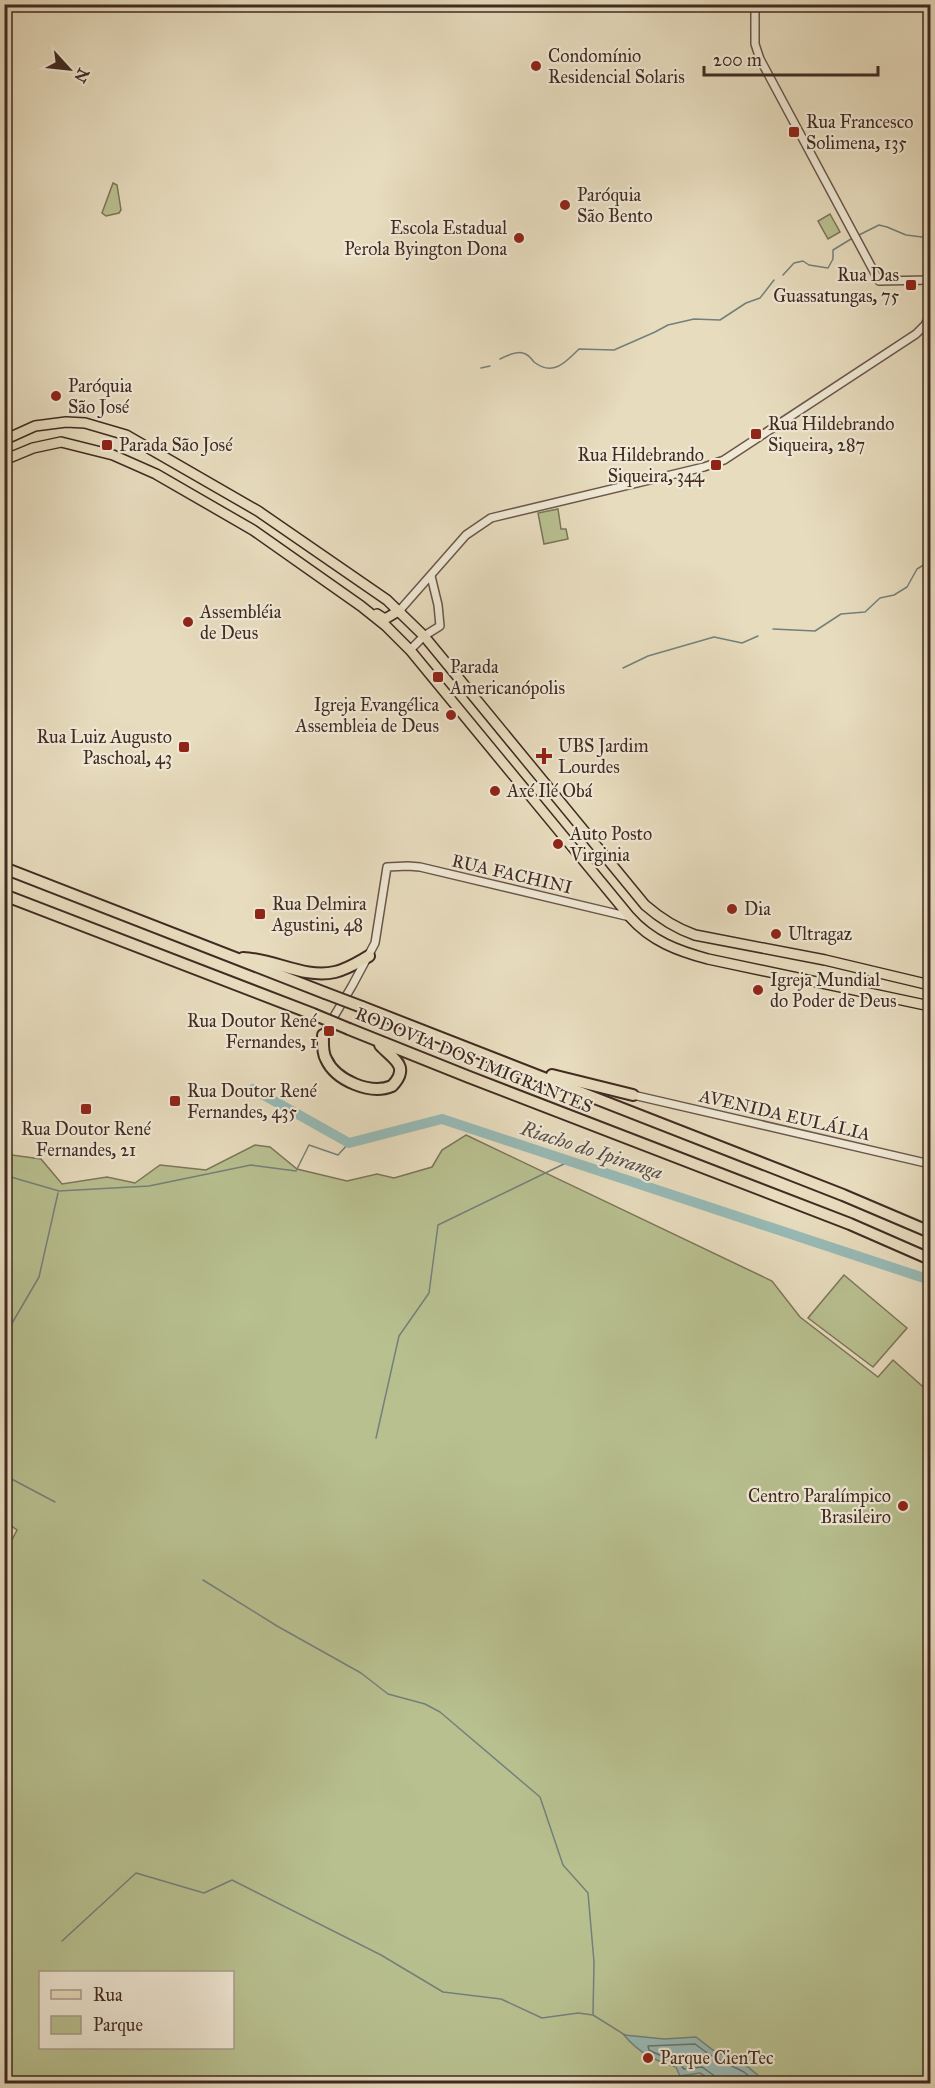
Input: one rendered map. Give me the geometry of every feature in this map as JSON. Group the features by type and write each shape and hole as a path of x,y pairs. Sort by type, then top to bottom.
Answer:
{"highway":[{"name":"RODOVIA DOS IMIGRANTES","path":"4,868 512,1065 930,1232"},
{"name":"RODOVIA DOS IMIGRANTES","path":"4,895 850,1224 930,1259"},
{"path":"236,958 258,958 303,971 324,973 350,967 369,956"},
{"path":"323,1035 325,1057 332,1068 350,1081 376,1090 393,1086 400,1071 397,1059 377,1040"},
{"path":"512,1065 633,1095"}],"main road":[{"path":"4,440 35,426 66,422 85,423 126,435 258,511 400,610 492,716 645,905 662,920 695,935 825,960 930,985"},
{"path":"4,460 33,448 61,442 113,455 156,474 253,530 361,606 386,626 410,650 630,917 655,939 687,953 930,1006"},
{"path":"361,606 385,619 400,610"}],"street":[{"path":"755,4 755,44 766,70 879,282 929,280 930,293"},
{"path":"400,610 466,535 491,518 704,467 724,460 916,334 930,316"},
{"path":"410,650 424,636 440,626 440,611 431,576"},
{"path":"421,587 428,588 435,593"},
{"name":"RUA FACHINI","path":"369,956 377,934 387,867 420,867 630,917"},
{"path":"323,1035 369,956"},
{"name":"AVENIDA EULÁLIA","path":"633,1095 930,1164"}],"green space":[{"path":"113,183 117,185 121,210 119,213 106,216 102,213"},
{"path":"830,214 840,232 828,239 818,221"},
{"path":"558,509 561,529 566,529 568,539 544,544 538,513"},
{"path":"466,1135 772,1281 800,1317 878,1377 893,1360 930,1393 930,2083 5,2083 4,1555 17,1530 4,1521 5,1154 41,1159 62,1184 107,1177 135,1183 160,1165 206,1170 255,1145 270,1147 297,1169 347,1181 377,1174 394,1178 432,1167 442,1150"},
{"path":"844,1275 907,1328 873,1367 808,1318"}],"water":[{"path":"624,2035 664,2039 696,2037 713,2050 748,2067 767,2083 716,2083 700,2073 680,2076 676,2067 648,2056"}],"waterway":[{"path":"859,235 879,225 906,235 930,238"},
{"path":"783,275 794,263 803,261 809,265 828,268 833,259 833,250 851,239"},
{"path":"500,359 514,353 523,353 541,366 553,368 564,363 579,349 614,350 668,325 694,319 720,320 746,303 760,298 774,280"},
{"path":"481,368 490,366"},
{"path":"773,629 815,631 841,614 865,612 880,598 894,595 907,587 917,569 930,561"},
{"path":"623,668 648,656 714,637 742,643 758,636"},
{"name":"Riacho do Ipiranga","path":"253,1089 349,1143 442,1119 927,1279"},
{"path":"4,1175 59,1191 149,1186 251,1165 296,1171 309,1145 338,1155 349,1143"},
{"path":"376,1438 399,1336 429,1293 438,1225 570,1161"},
{"path":"4,1337 39,1277 58,1193"},
{"path":"4,1475 55,1502"},
{"path":"203,1580 277,1626 361,1673 388,1694 425,1704 440,1712 540,1797 563,1865 588,1893 594,1962 593,2014"},
{"path":"62,1941 136,1873 204,1893 232,1880 381,1955 443,1992 501,1999 542,2018 578,2013 593,2015 625,2035"}],"place":[{"name":"Condomínio Residencial Solaris","path":"536,66"},
{"name":"Rua Francesco Solimena, 135","path":"794,132"},
{"name":"Paróquia São Bento","path":"565,205"},
{"name":"Escola Estadual Perola Byington Dona","path":"519,238"},
{"name":"Rua Das Guassatungas, 75","path":"911,285"},
{"name":"Paróquia São José","path":"56,396"},
{"name":"Rua Hildebrando Siqueira, 287","path":"756,434"},
{"name":"Parada São José","path":"107,445"},
{"name":"Rua Hildebrando Siqueira, 344","path":"716,465"},
{"name":"Assembléia de Deus","path":"188,622"},
{"name":"Parada Americanópolis","path":"438,677"},
{"name":"Igreja Evangélica Assembleia de Deus","path":"451,715"},
{"name":"Rua Luiz Augusto Paschoal, 43","path":"184,747"},
{"name":"UBS Jardim Lourdes","path":"544,756"},
{"name":"Axé Ilé Obá","path":"495,791"},
{"name":"Auto Posto Virginia","path":"558,844"},
{"name":"Dia","path":"732,909"},
{"name":"Rua Delmira Agustini, 48","path":"260,914"},
{"name":"Ultragaz","path":"776,934"},
{"name":"Igreja Mundial do Poder de Deus","path":"758,990"},
{"name":"Rua Doutor René Fernandes, 1","path":"329,1031"},
{"name":"Rua Doutor René Fernandes, 435","path":"175,1101"},
{"name":"Rua Doutor René Fernandes, 21","path":"86,1109"},
{"name":"Centro Paralímpico Brasileiro","path":"903,1506"},
{"name":"Parque CienTec","path":"648,2058"}]}
